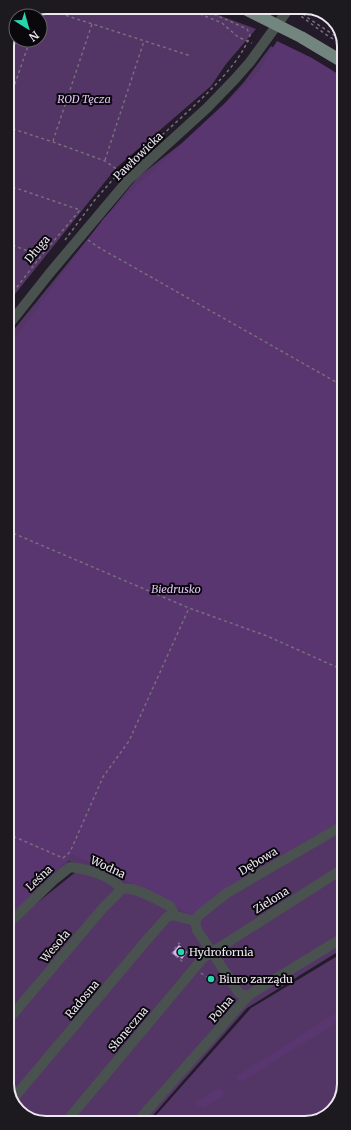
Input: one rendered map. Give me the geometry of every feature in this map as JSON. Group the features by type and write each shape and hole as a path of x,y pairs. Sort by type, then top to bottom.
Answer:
{"main road":[{"path":"256,14 277,24 337,59"}],"street":[{"name":"Pawłowicka","path":"14,318 81,235 125,176 207,108 235,79 260,48 282,14"},
{"name":"Dębowa","path":"195,921 199,915 227,893 337,829"},
{"name":"Wodna","path":"70,867 83,868 118,884 122,888 127,887 139,891 170,906 173,911 172,915"},
{"name":"Leśna","path":"14,918 55,879 70,867"},
{"name":"Zielona","path":"211,952 337,872"},
{"name":"Wesoła","path":"14,1013 103,908 122,888"},
{"path":"172,915 195,921 197,930 239,993 244,995 249,994"},
{"name":"Radosna","path":"16,1095 145,942 167,918 172,915"},
{"name":"Polna","path":"142,1116 249,994 337,941"},
{"name":"Słoneczna","path":"71,1116 200,961 211,952"}],"path":[{"path":"59,14 191,56"},
{"path":"200,14 222,23 238,37 260,48"},
{"path":"157,140 235,63 248,41 250,35 247,29 214,14"},
{"path":"303,14 302,17 307,21 336,40"},
{"path":"303,14 335,36"},
{"path":"53,142 92,24"},
{"path":"105,161 144,41"},
{"path":"14,87 27,48"},
{"path":"14,129 105,161 125,176"},
{"path":"125,176 131,164"},
{"path":"64,242 94,201 115,177 125,176"},
{"name":"Długa","path":"14,187 80,210 14,291"},
{"path":"81,235 98,247 337,383"},
{"path":"14,246 41,256"},
{"path":"14,534 189,608 267,636 337,667"},
{"path":"14,837 63,858 70,852 103,777 129,742 189,608"},
{"path":"180,944 179,943 172,953 183,962 184,960"}],"green space":[{"name":"ROD Tęcza","path":"48,14 216,14 256,29 226,64 211,86 116,168 14,295 14,48 48,48"},
{"name":"Biedrusko","path":"277,41 312,58 337,73 337,820 334,821 336,827 193,916 97,865 72,855 14,915 14,340 104,218 256,75"},
{"name":"Biedrusko","path":"271,46 337,81 337,952 247,1008 152,1116 44,1116 34,1114 25,1108 18,1100 15,1092 14,921 82,867 69,861 14,918 14,329 138,177 182,143 225,103 244,82"},
{"path":"337,956 337,1084 334,1098 328,1107 317,1114 305,1116 155,1116 251,1008"},
{"path":"337,1012 337,1022 241,1082 235,1077"},
{"path":"221,1087 225,1094 204,1108 195,1104 198,1101"}],"building":[{"name":"Hydrofornia","path":"179,945 187,952 182,959 179,956 178,958 172,953"}],"place":[{"name":"Hydrofornia","path":"181,952"},
{"name":"Biuro zarządu","path":"211,979"}]}
